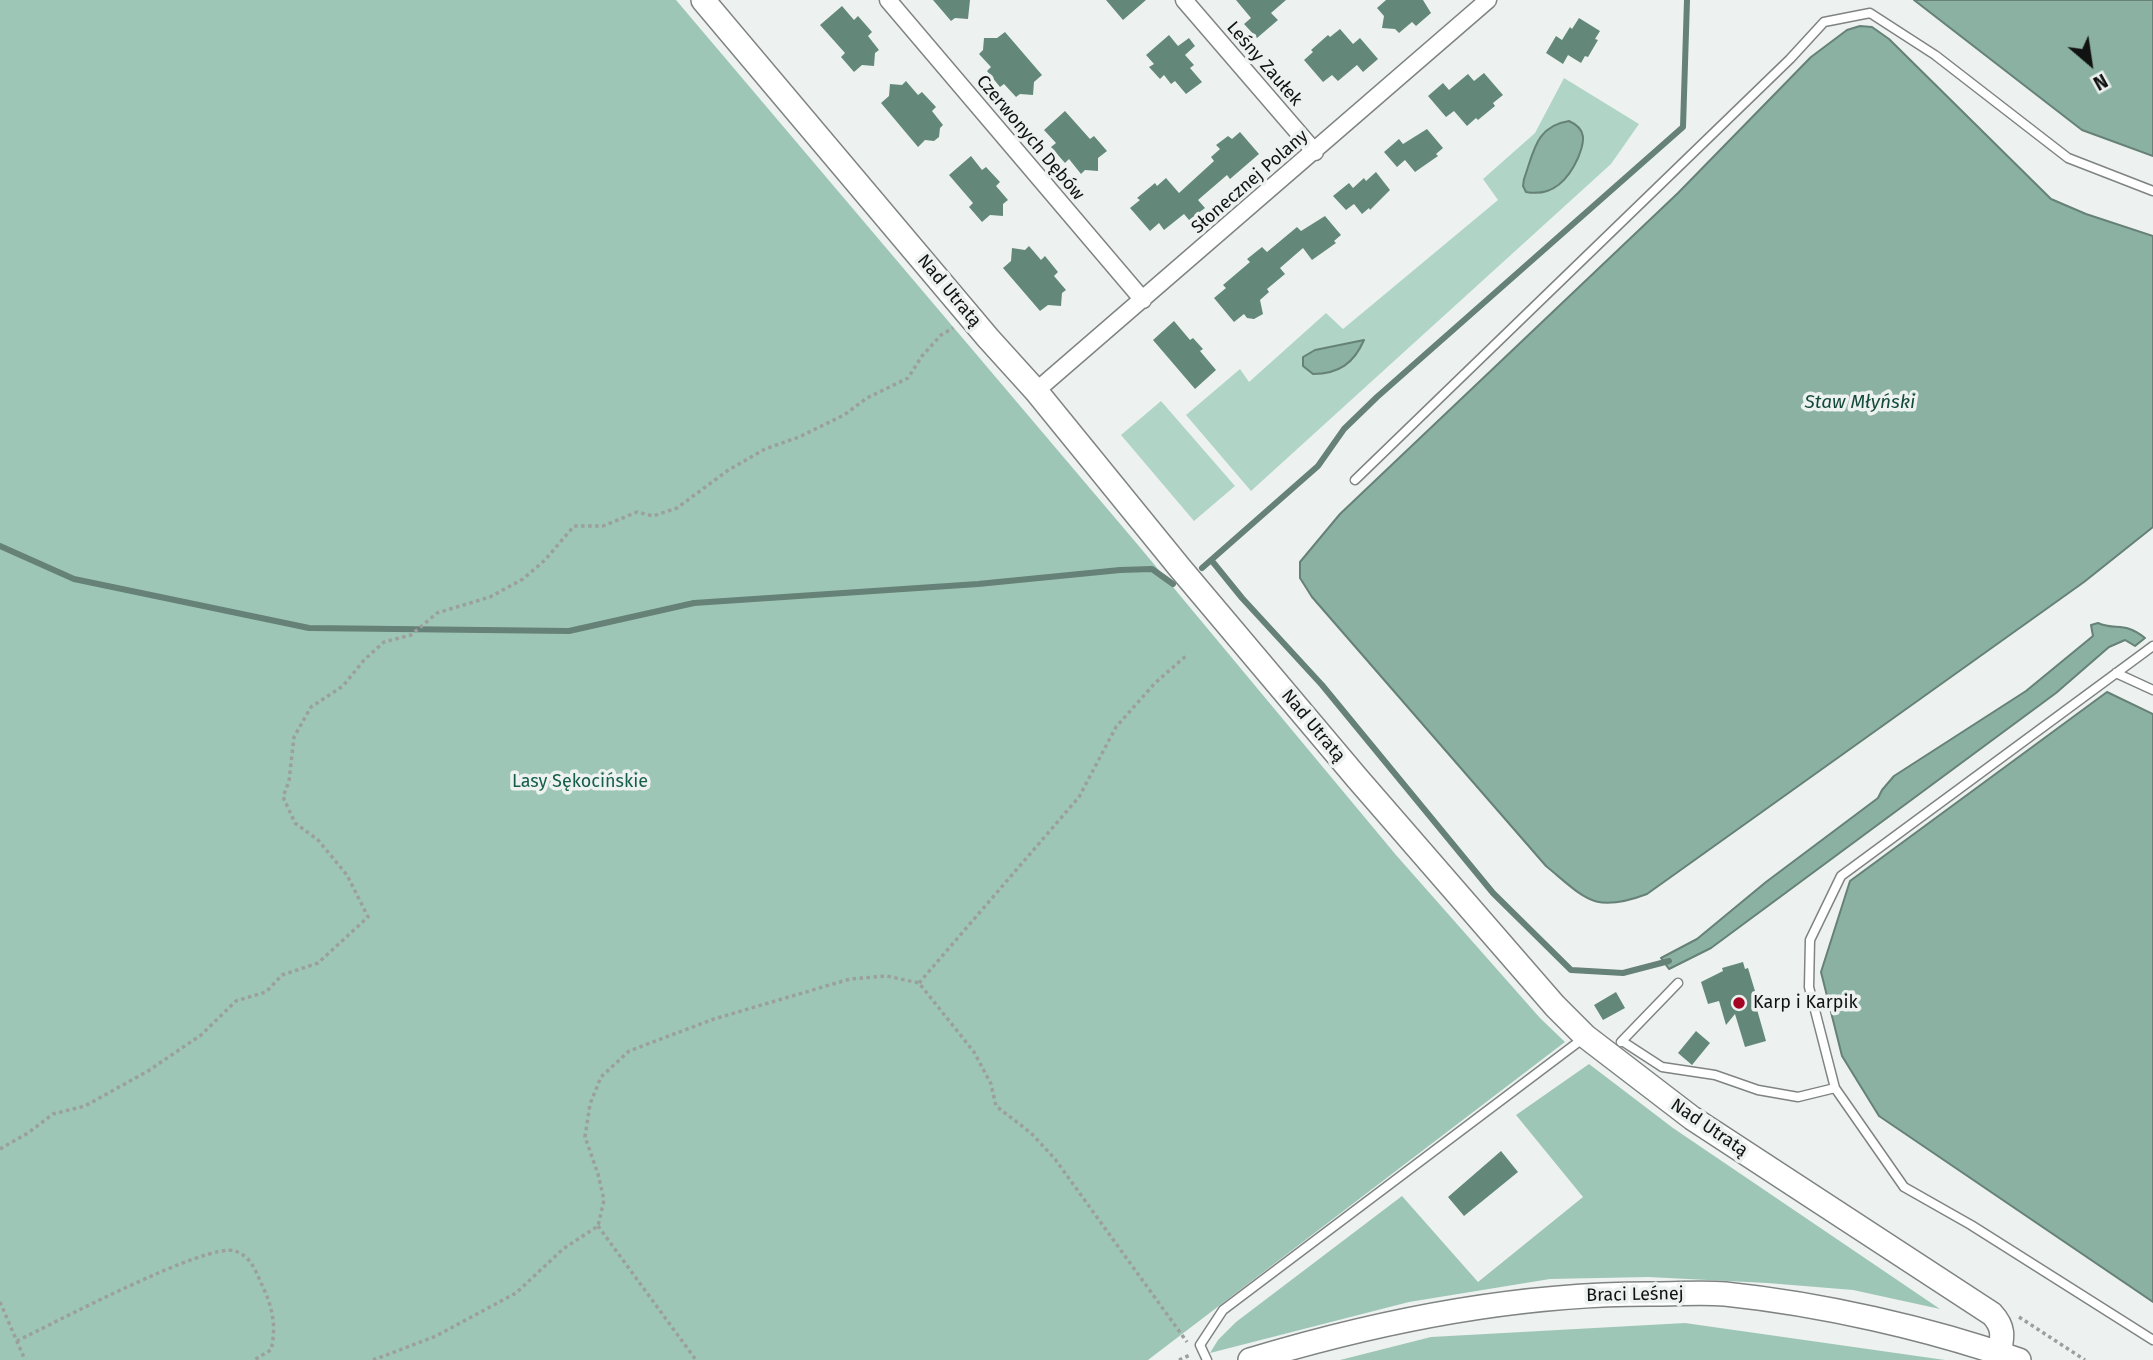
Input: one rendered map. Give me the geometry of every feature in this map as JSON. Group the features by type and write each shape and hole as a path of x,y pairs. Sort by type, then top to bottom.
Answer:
{"street":[{"name":"Nad Utratą","path":"703,0 1036,391 1180,568 1526,975 1586,1036 1616,1048 1692,1118 1992,1314 2000,1323 2002,1339 2009,1356"},
{"name":"Czerwonych Dębów","path":"888,0 1143,300"},
{"name":"Leśny Zaułek","path":"1184,0 1315,152"},
{"name":"Słonecznej Polany","path":"1036,391 1488,0"},
{"name":"Braci Leśnej","path":"1250,1360 1399,1320 1599,1293 1723,1294 1789,1303 1909,1328 2009,1356"}],"lane":[{"path":"1355,480 1790,59 1824,22 1870,13 1935,55 2068,158 2153,191"},
{"path":"2153,646 1841,876 1810,940 1809,987 1835,1088 1904,1187 2153,1340"},
{"path":"2116,673 2153,690"},
{"path":"1678,983 1616,1048 1662,1067 1715,1075 1758,1090 1798,1097 1835,1088"},
{"path":"1207,1360 1200,1345 1223,1310 1586,1036"}],"path":[{"path":"0,1149 53,1114 85,1106 148,1071 201,1035 236,1001 266,992 282,975 318,963 368,916 347,875 318,839 295,823 283,797 289,781 294,737 311,707 342,686 384,642 411,635 437,613 490,597 523,579 545,560 574,526 603,526 637,512 653,516 677,508 727,471 765,449 799,438 844,415 867,398 908,378 922,356 941,335 961,323"},
{"path":"919,983 1079,797 1116,727 1155,683 1187,654"},
{"path":"373,1360 436,1336 516,1293 563,1249 598,1226 604,1200 598,1174 584,1137 590,1104 601,1077 629,1051 714,1019 850,979 887,976 919,983 974,1052 991,1084 996,1106 1031,1133 1055,1160 1195,1352 1179,1360"},
{"path":"598,1226 696,1360"},
{"path":"17,1341 187,1261 221,1249 234,1250 251,1261 267,1295 274,1321 271,1350 254,1360"},
{"path":"0,1302 25,1360"}],"shaded area":[{"path":"1564,78 1639,124 1611,164 1251,491 1186,415 1240,369 1249,382 1326,313 1343,329 1498,200 1483,179 1535,133"},
{"path":"1161,401 1235,486 1194,521 1121,435"}],"green space":[{"name":"Lasy Sękocińskie","path":"0,0 676,0 1138,545 1396,855 1540,1018 1565,1042 1148,1360 0,1360"},
{"path":"1589,1064 1673,1128 1940,1309 1853,1290 1767,1283 1648,1277 1550,1279 1409,1302 1210,1353 1218,1340 1236,1322 1402,1196 1478,1282 1583,1197 1516,1115"},
{"path":"1685,1323 1945,1360 1340,1360 1431,1337"}],"water":[{"path":"1914,0 2153,0 2153,156 2082,130"},
{"name":"Staw Młyński","path":"1860,26 1872,27 1889,39 2051,199 2086,214 2153,236 2153,527 2084,582 1647,894 1614,903 1592,900 1546,866 1312,597 1300,578 1300,562 1340,514 1678,193 1811,57 1847,30"},
{"path":"1569,121 1579,128 1583,136 1574,166 1564,180 1552,189 1536,193 1526,192 1524,179 1538,141 1549,128"},
{"path":"1364,340 1350,361 1331,372 1313,374 1303,366 1303,357 1315,350"},
{"path":"2098,623 2126,628 2145,638 2135,646 2125,640 2109,647 2056,693 1711,948 1669,969 1661,958 1697,939 1766,882 1878,798 1894,776 2026,691 2093,636 2091,625"},
{"path":"2107,692 2153,714 2153,1302 1879,1116 1842,1056 1821,972 1850,881"}],"building":[{"path":"933,0 970,0 968,19 955,18 951,21"},
{"path":"1106,0 1146,0 1123,20"},
{"path":"1236,0 1286,0 1271,13 1278,20 1257,38 1244,24 1251,18"},
{"path":"1386,0 1423,0 1431,13 1416,26 1412,22 1399,33 1395,29 1382,28 1384,16 1377,8"},
{"path":"842,6 854,20 858,16 872,32 868,36 879,50 875,53 874,66 862,65 854,72 841,57 845,53 820,25"},
{"path":"1579,18 1600,31 1595,39 1598,40 1581,63 1568,55 1563,64 1546,53 1556,36 1562,40"},
{"path":"1340,29 1353,44 1360,38 1378,59 1363,72 1357,65 1338,81 1332,75 1323,82 1304,60 1328,35 1330,37"},
{"path":"1005,32 1042,75 1034,82 1033,95 1020,94 1016,97 1004,84 1000,87 987,71 991,67 979,54 983,50 984,38 997,38"},
{"path":"1169,35 1178,46 1189,38 1195,46 1185,55 1194,65 1190,68 1202,82 1186,94 1175,81 1171,84 1164,75 1160,79 1149,67 1154,64 1146,55"},
{"path":"1484,73 1503,95 1493,103 1495,106 1467,126 1454,111 1446,117 1428,96 1443,83 1449,90 1468,74 1474,81"},
{"path":"906,81 918,95 922,92 936,107 932,111 943,125 939,137 934,141 925,140 918,147 881,103 889,96 890,84 902,85"},
{"path":"1065,111 1090,139 1094,136 1107,151 1098,158 1098,171 1085,170 1081,174 1069,159 1065,163 1051,147 1056,143 1044,130"},
{"path":"1427,129 1443,148 1436,154 1438,156 1415,172 1405,160 1397,167 1384,152 1399,139 1403,144"},
{"path":"1240,132 1259,154 1230,179 1227,175 1198,200 1205,208 1189,220 1184,214 1164,230 1159,223 1150,231 1130,208 1140,200 1137,198 1155,183 1157,186 1166,178 1179,193 1214,161 1211,157 1220,149 1216,145 1228,136 1232,139"},
{"path":"971,156 982,170 986,167 1000,182 996,186 1008,200 1003,204 1003,216 990,215 982,222 969,207 973,203 949,175"},
{"path":"1376,172 1390,190 1370,210 1369,208 1362,214 1354,204 1346,210 1333,196 1349,183 1353,188"},
{"path":"1325,216 1341,235 1334,241 1336,243 1312,260 1303,248 1280,268 1285,274 1267,289 1269,292 1260,300 1263,314 1254,319 1247,318 1244,314 1234,322 1214,298 1226,288 1223,285 1250,262 1247,259 1262,247 1267,252 1297,227 1301,231"},
{"path":"1029,246 1041,260 1045,256 1058,272 1054,276 1066,290 1062,293 1061,306 1048,305 1040,311 1003,268 1011,261 1012,248 1025,250"},
{"path":"1174,321 1190,340 1193,338 1203,349 1200,351 1216,370 1195,389 1153,340"},
{"name":"Karp i Karpik","path":"1743,962 1745,969 1748,968 1755,991 1752,992 1766,1041 1745,1047 1735,1014 1726,1025 1719,1001 1708,1004 1701,982 1723,971 1722,968"},
{"path":"1616,992 1625,1008 1603,1020 1594,1005"},
{"path":"1696,1031 1710,1043 1692,1065 1678,1053"},
{"path":"1501,1151 1518,1172 1464,1216 1448,1197"}],"waterway":[{"path":"1202,568 1318,466 1344,429 1377,397 1683,127 1687,0"},
{"path":"0,546 74,579 309,628 569,631 694,603 978,584 1120,570 1152,569 1173,584"},
{"path":"1212,561 1242,598 1322,685 1493,893 1571,970 1623,973 1669,961"}],"place":[{"name":"Karp i Karpik","path":"1739,1003"}]}
